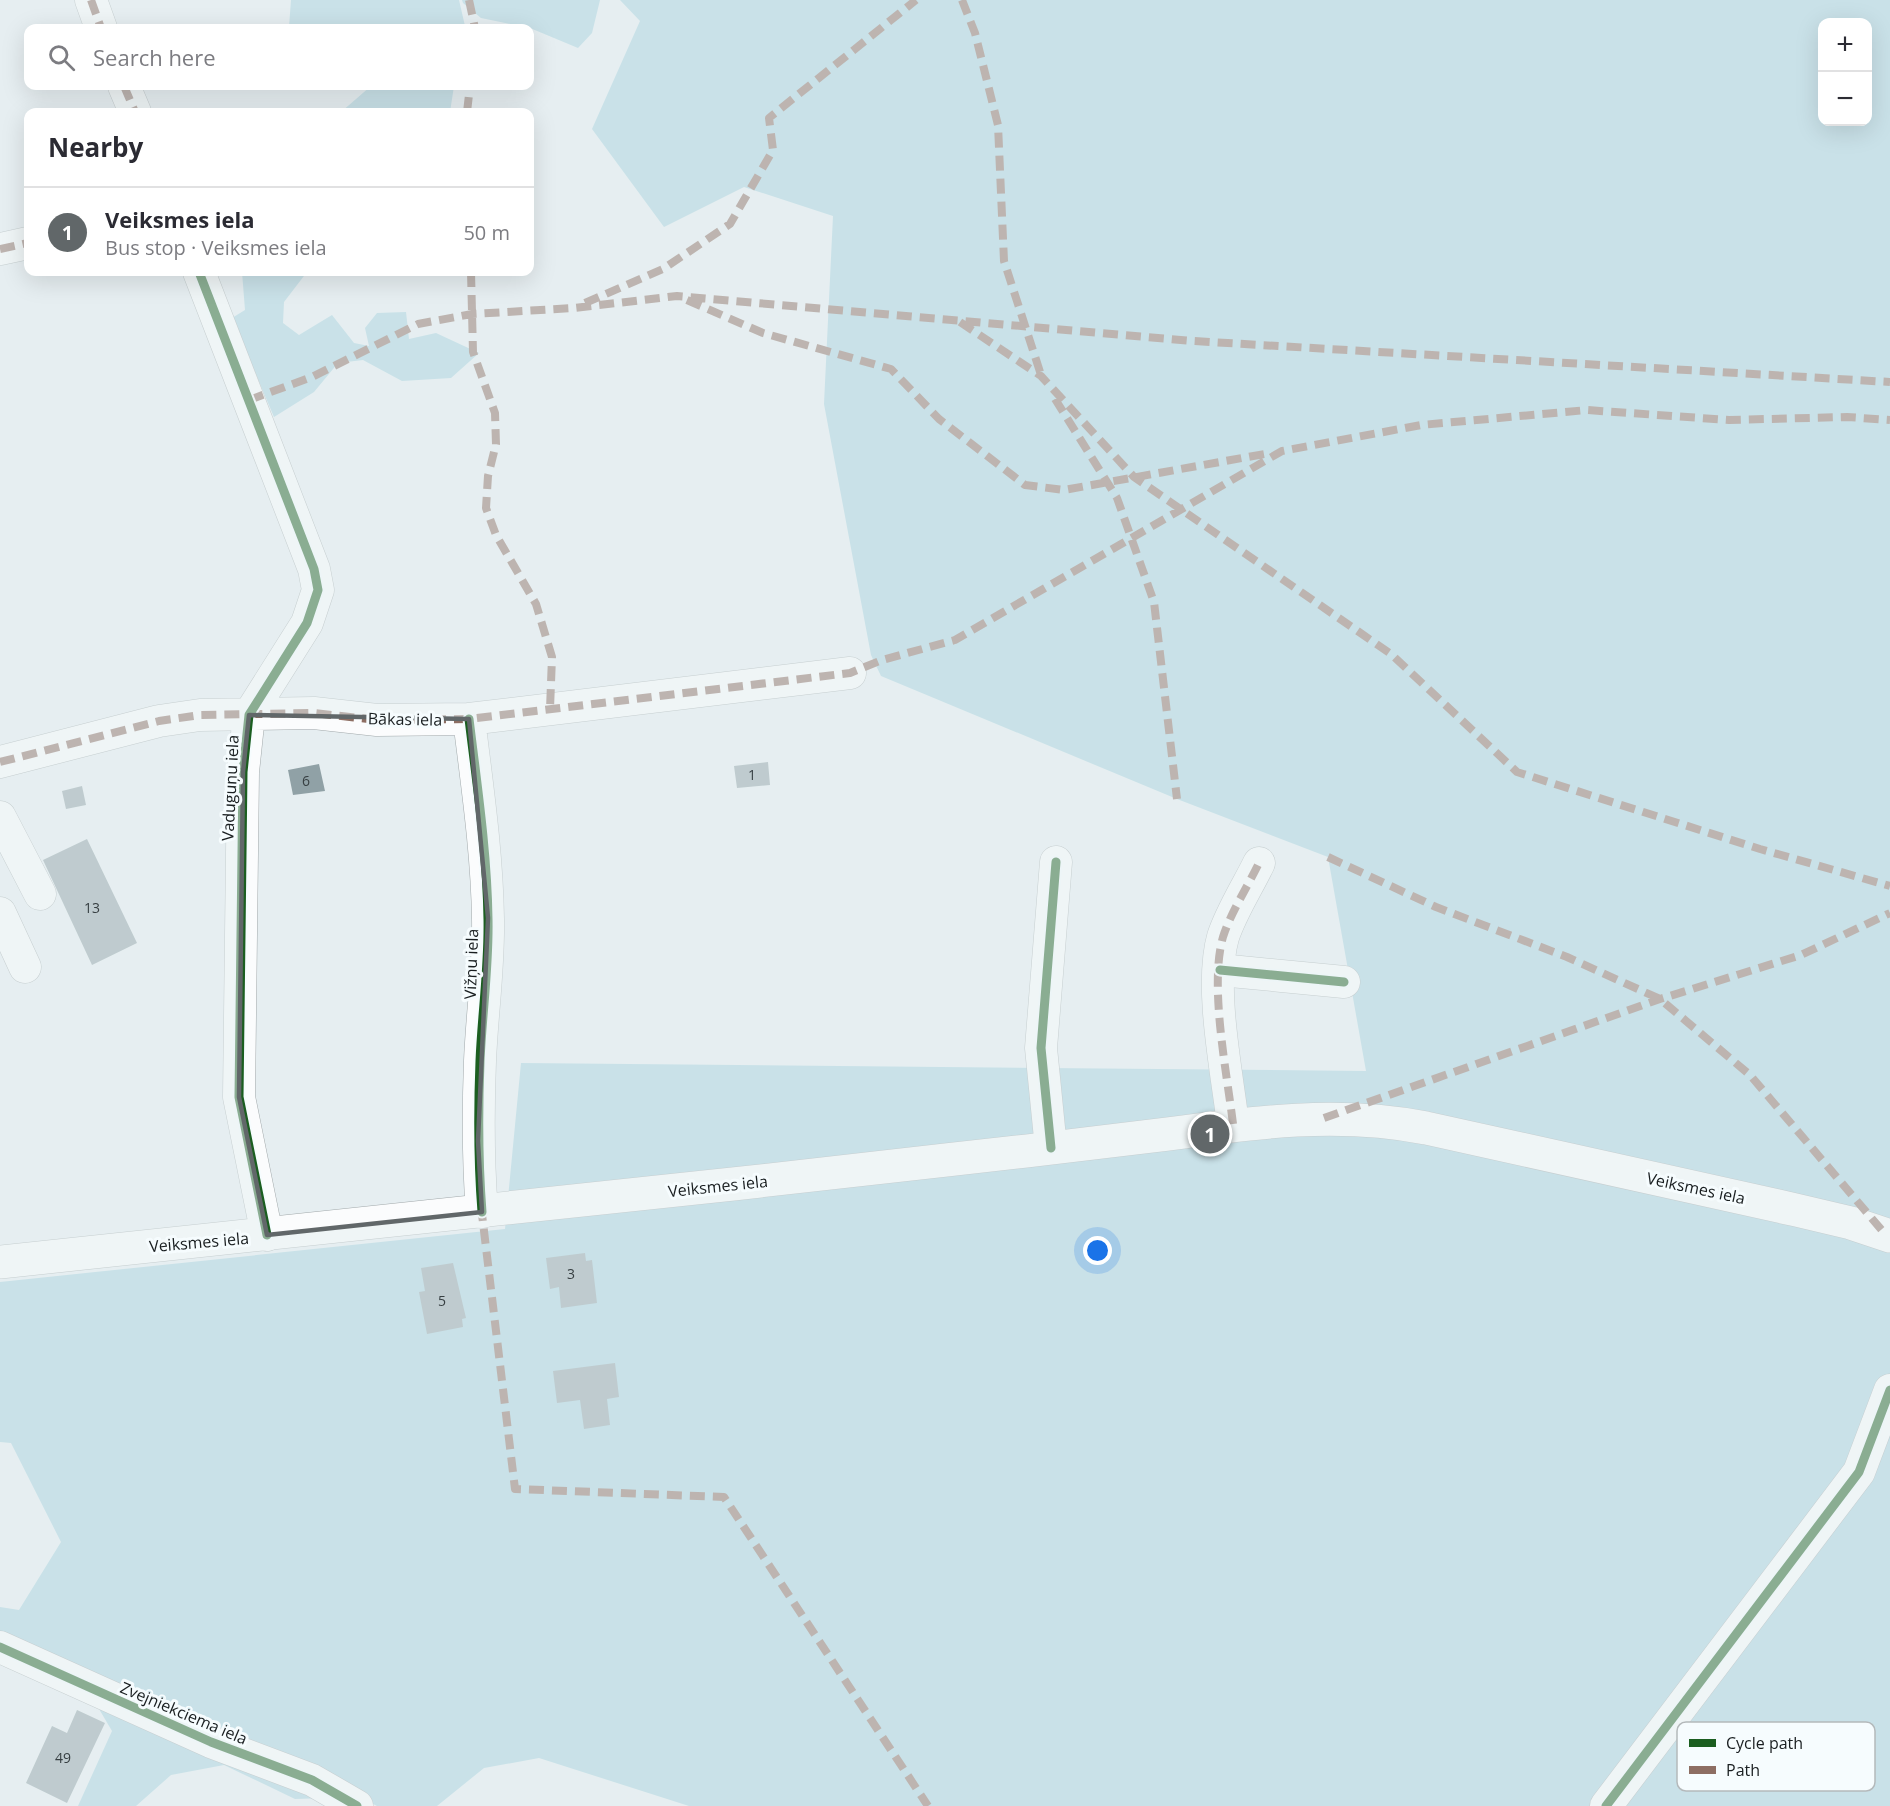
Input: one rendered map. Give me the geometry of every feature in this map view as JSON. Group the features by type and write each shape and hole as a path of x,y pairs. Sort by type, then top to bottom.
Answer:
{"main road":[{"name":"Veiksmes iela","path":"0,1262 482,1212 1051,1148 1233,1124 1324,1118 1389,1121 1851,1222 1890,1236"}],"street":[{"path":"91,0 100,24"},
{"path":"126,90 133,108"},
{"path":"0,249 24,244"},
{"name":"Vaduguņu iela","path":"201,276 314,569 318,590 307,623 249,715 243,772 238,1097 267,1235"},
{"name":"Bākas iela","path":"0,762 159,721 200,715 314,713 376,720 469,719 850,673"},
{"name":"Vižņu iela","path":"469,719 484,844 488,918 478,1141 482,1212"},
{"path":"0,817 40,894"},
{"path":"1051,1148 1041,1048 1056,862"},
{"path":"1233,1124 1219,1011 1223,937 1259,863"},
{"path":"0,913 25,967"},
{"path":"1220,970 1344,982"},
{"path":"1605,1806 1859,1472 1890,1390"},
{"name":"Zvejniekciema iela","path":"0,1647 212,1742 312,1780 357,1806"}],"highlighted area":[{"path":"249,715 469,719 488,918 478,1141 482,1212 267,1235 239,1097 243,772"}],"shaded area":[{"path":"291,0 459,0 465,24 289,24"},
{"path":"462,0 600,0 592,33 578,48 534,30 534,24 510,24 481,18"},
{"path":"620,0 1890,0 1890,1806 689,1806 539,1758 484,1768 437,1806 377,1806 360,1797 295,1799 224,1765 171,1775 136,1806 78,1806 112,1731 79,1675 0,1636 0,1607 19,1610 61,1542 11,1443 0,1442 0,1282 505,1229 521,1063 1366,1071 1328,857 1177,799 881,676 871,655 824,404 833,216 744,187 664,227 592,129 640,21"},
{"path":"366,90 453,90 451,108 346,108"},
{"path":"242,276 304,276 284,302 283,323 299,335 332,315 354,343 369,346 365,328 377,313 406,312 409,339 436,333 479,353 451,378 402,381 363,360 338,363 314,392 274,417 232,318 245,310"}],"building":[{"path":"768,762 770,785 737,788 734,766"},
{"path":"319,764 325,791 293,795 288,770"},
{"path":"82,786 86,805 66,809 62,791"},
{"path":"87,839 137,943 92,965 43,860"},
{"path":"585,1253 586,1261 592,1260 597,1303 561,1308 559,1287 550,1289 546,1258"},
{"path":"453,1263 466,1318 462,1319 463,1327 427,1334 419,1292 425,1291 421,1268"},
{"path":"615,1363 619,1397 607,1399 610,1425 584,1429 580,1400 557,1403 553,1371"},
{"path":"77,1710 105,1723 67,1803 26,1783 52,1726 67,1733"}],"marked path":[{"path":"91,0 100,24"},
{"path":"469,0 474,24"},
{"path":"585,303 663,269 730,224 773,150 769,118 916,0"},
{"path":"962,0 975,33 998,125 1004,261 1042,378"},
{"path":"126,90 133,108"},
{"path":"467,108 470,90"},
{"path":"0,249 24,244"},
{"path":"471,276 473,352 495,413 496,444 488,476 486,508 496,535 536,604 552,657 550,709"},
{"path":"249,400 312,377 418,324 472,314 574,308 677,296 1193,341 1890,382"},
{"path":"687,300 763,333 891,369 939,419 1025,485 1064,490 1270,453"},
{"path":"960,322 1041,376 1134,477 1391,654 1517,772 1760,849 1890,886"},
{"path":"1055,399 1117,498 1154,602 1177,799"},
{"path":"0,762 159,721 200,715 314,713 377,720 469,719 850,673 882,660 955,640 1282,451 1421,425 1587,410 1729,420 1847,417 1890,420"},
{"path":"1328,857 1436,907 1567,957 1660,999 1750,1075 1885,1234"},
{"path":"1233,1124 1220,1030 1219,957 1226,928 1259,863"},
{"path":"1324,1118 1660,999 1801,955 1890,913"},
{"path":"481,1206 515,1489 724,1497 928,1806"}],"cycle path":[{"path":"201,276 314,569 318,590 307,623 249,715 243,772 239,1097 267,1235"},
{"path":"469,719 484,844 488,919 479,1099 482,1212"},
{"path":"1051,1148 1041,1048 1056,862"},
{"path":"1220,970 1344,982"},
{"path":"1606,1806 1859,1472 1890,1390"},
{"path":"0,1647 211,1742 312,1780 357,1806"}],"place":[{"name":"Veiksmes iela","path":"1210,1134"}]}
